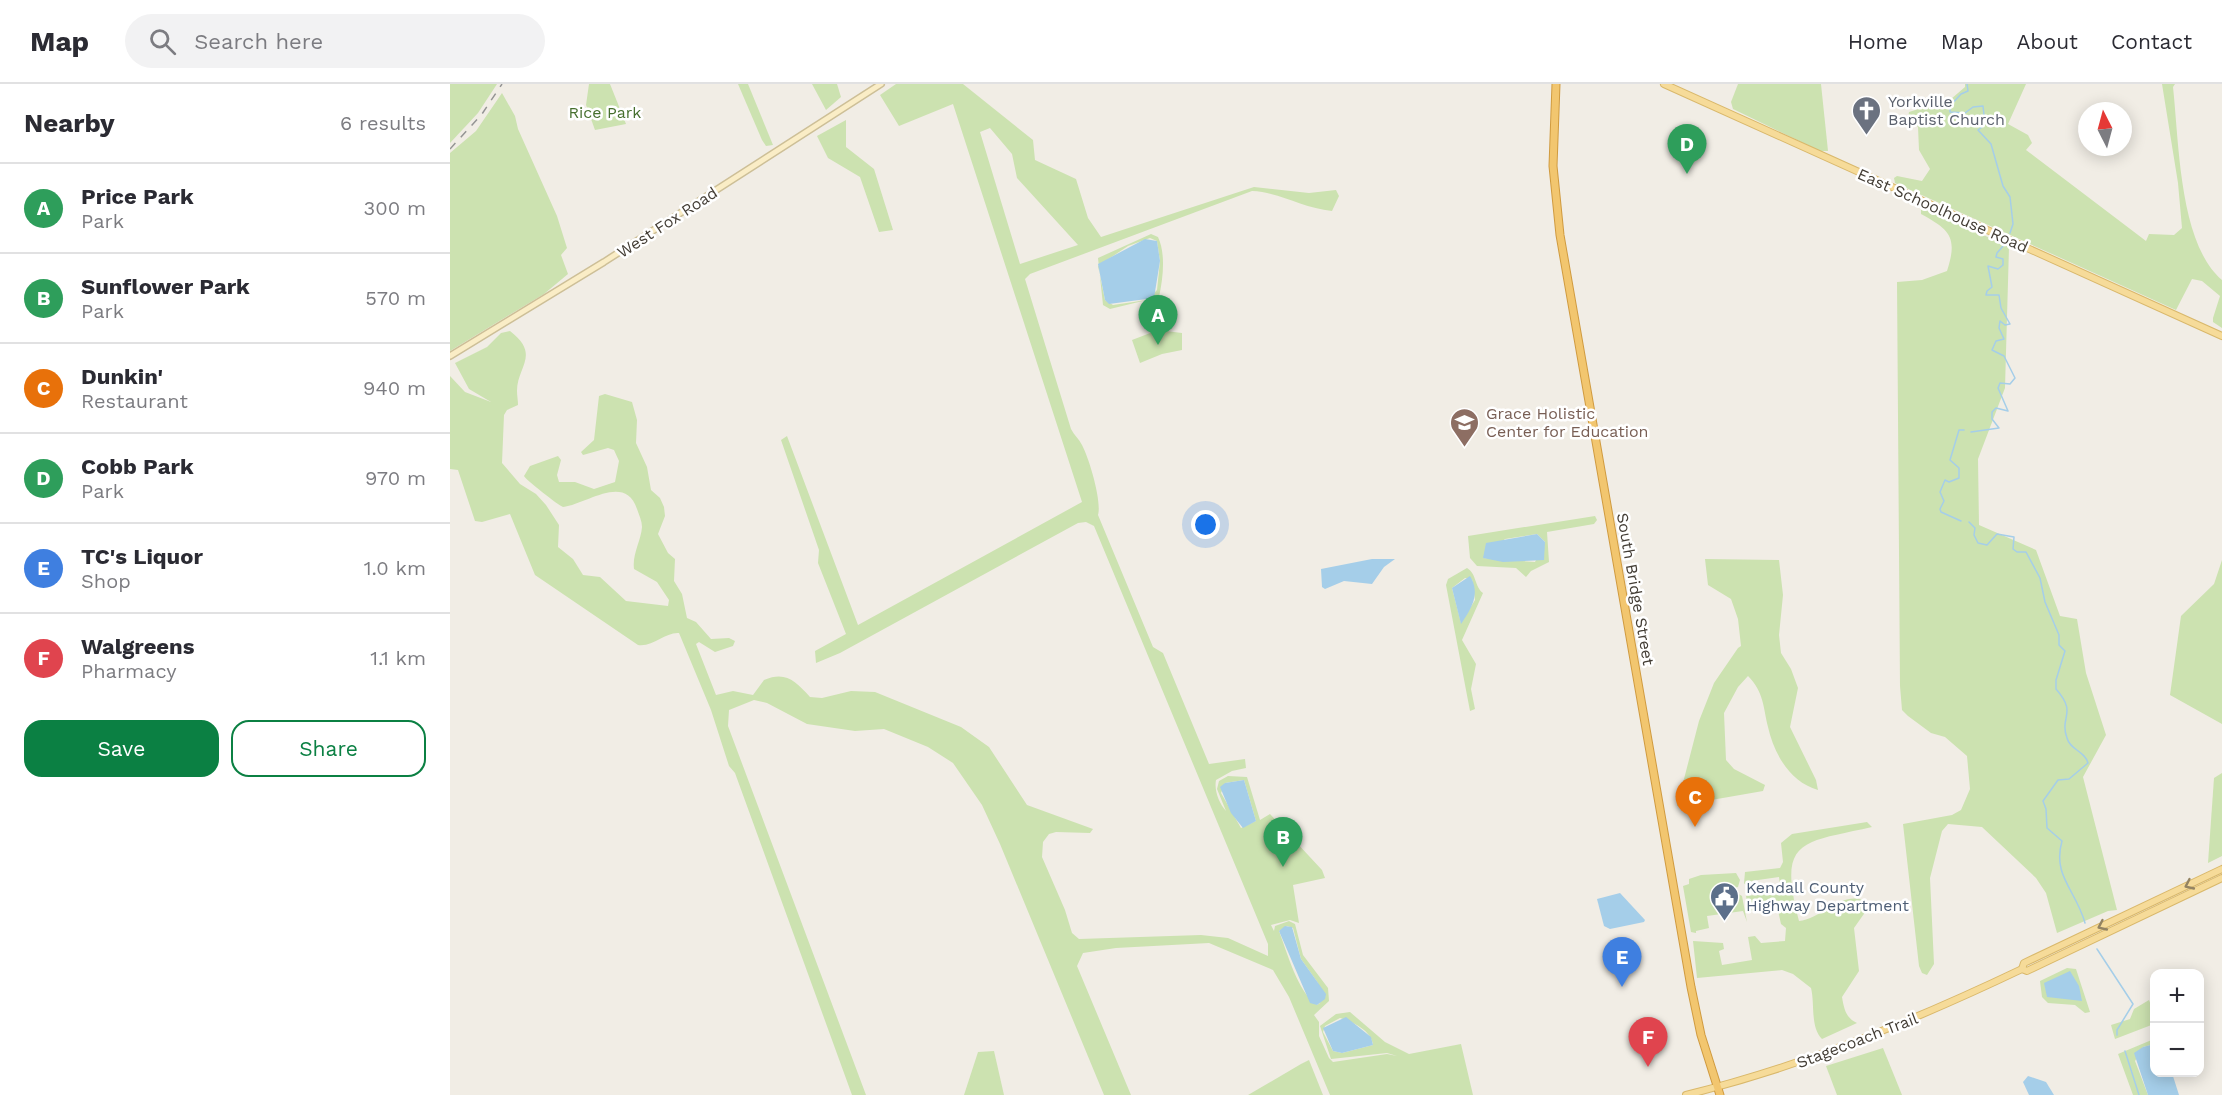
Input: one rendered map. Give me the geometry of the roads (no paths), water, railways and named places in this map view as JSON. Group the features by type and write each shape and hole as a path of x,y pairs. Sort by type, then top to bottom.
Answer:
{"highway":[{"name":"South Bridge Street","path":"1556,84 1553,166 1560,235 1691,987 1701,1035 1720,1095"}],"main road":[{"name":"East Schoolhouse Road","path":"1664,84 2222,336"},
{"name":"Stagecoach Trail","path":"2022,969 2024,963 2222,869"},
{"name":"Stagecoach Trail","path":"1686,1095 1777,1070 1867,1038 2022,969 2027,971 2222,878"}],"street":[{"name":"West Fox Road","path":"450,356 604,262 881,84"}],"water":[{"path":"1145,239 1157,241 1160,261 1154,298 1109,304 1105,300 1098,264"},
{"path":"1537,534 1545,542 1544,560 1503,562 1483,558 1486,543"},
{"path":"1372,559 1395,559 1384,567 1372,584 1344,581 1325,589 1322,587 1321,569"},
{"path":"1470,576 1475,595 1461,624 1452,588"},
{"path":"1244,780 1256,821 1243,828 1231,813 1220,787 1225,783"},
{"path":"1620,893 1645,920 1644,922 1610,929 1604,926 1597,899"},
{"path":"1285,926 1292,927 1301,959 1326,994 1325,999 1317,1005 1310,1003 1279,931"},
{"path":"2070,971 2079,986 2082,1001 2047,997 2044,983"},
{"path":"1346,1017 1371,1037 1373,1045 1342,1053 1333,1051 1323,1028"},
{"path":"2150,1045 2150,1077 2173,1077 2179,1095 2148,1095 2134,1053"},
{"path":"2028,1076 2046,1082 2054,1095 2029,1095 2023,1082"}],"waterway":[{"path":"1967,84 1968,91 1961,94 1950,106 1950,112 1965,113 1973,107 1983,106 1984,115 1979,121 1982,127 1978,130 1991,144 2003,186 2010,197 2013,224 2010,233"},
{"path":"1971,432 1999,428 1992,419 1992,412 1996,408 2008,411 1998,388 2000,383 2010,384 2015,378 2004,356 1992,350 1996,341 2004,339 1999,328 2000,321 2005,325 2010,324 2001,308 1999,295 1986,295 1992,287 1988,266 1998,269 2003,265 2003,259 1996,257 2004,245"},
{"path":"1961,521 1941,512 1944,501 1940,492 1945,480 1949,482 1959,478 1959,468 1950,460 1959,430 1964,430"},
{"path":"1969,522 1975,528 1974,535 1978,543 1987,545 1997,534 2014,537 2013,549 2017,552 2026,552 2040,578 2045,602 2059,635 2059,645 2065,651 2056,680 2056,689 2066,704 2065,731 2069,742 2088,763 2069,779 2058,780 2043,801 2047,828 2062,841 2060,864 2066,883 2085,923"},
{"path":"2097,949 2133,1004 2117,1030 2117,1035"},
{"path":"2125,1051 2139,1095"}],"railway":[{"path":"450,149 482,114 502,84"}],"place":[{"name":"Yorkville Baptist Church","path":"1867,136"},
{"name":"Cobb Park","path":"1687,174"},
{"name":"Price Park","path":"1158,345"},
{"name":"Grace Holistic Center for Education","path":"1465,448"},
{"name":"Dunkin'","path":"1695,827"},
{"name":"Sunflower Park","path":"1283,867"},
{"name":"Kendall County Highway Department","path":"1725,922"},
{"name":"TC's Liquor","path":"1622,987"},
{"name":"Walgreens","path":"1648,1067"}],"park label":[{"name":"Rice Park","path":"605,112"}]}
